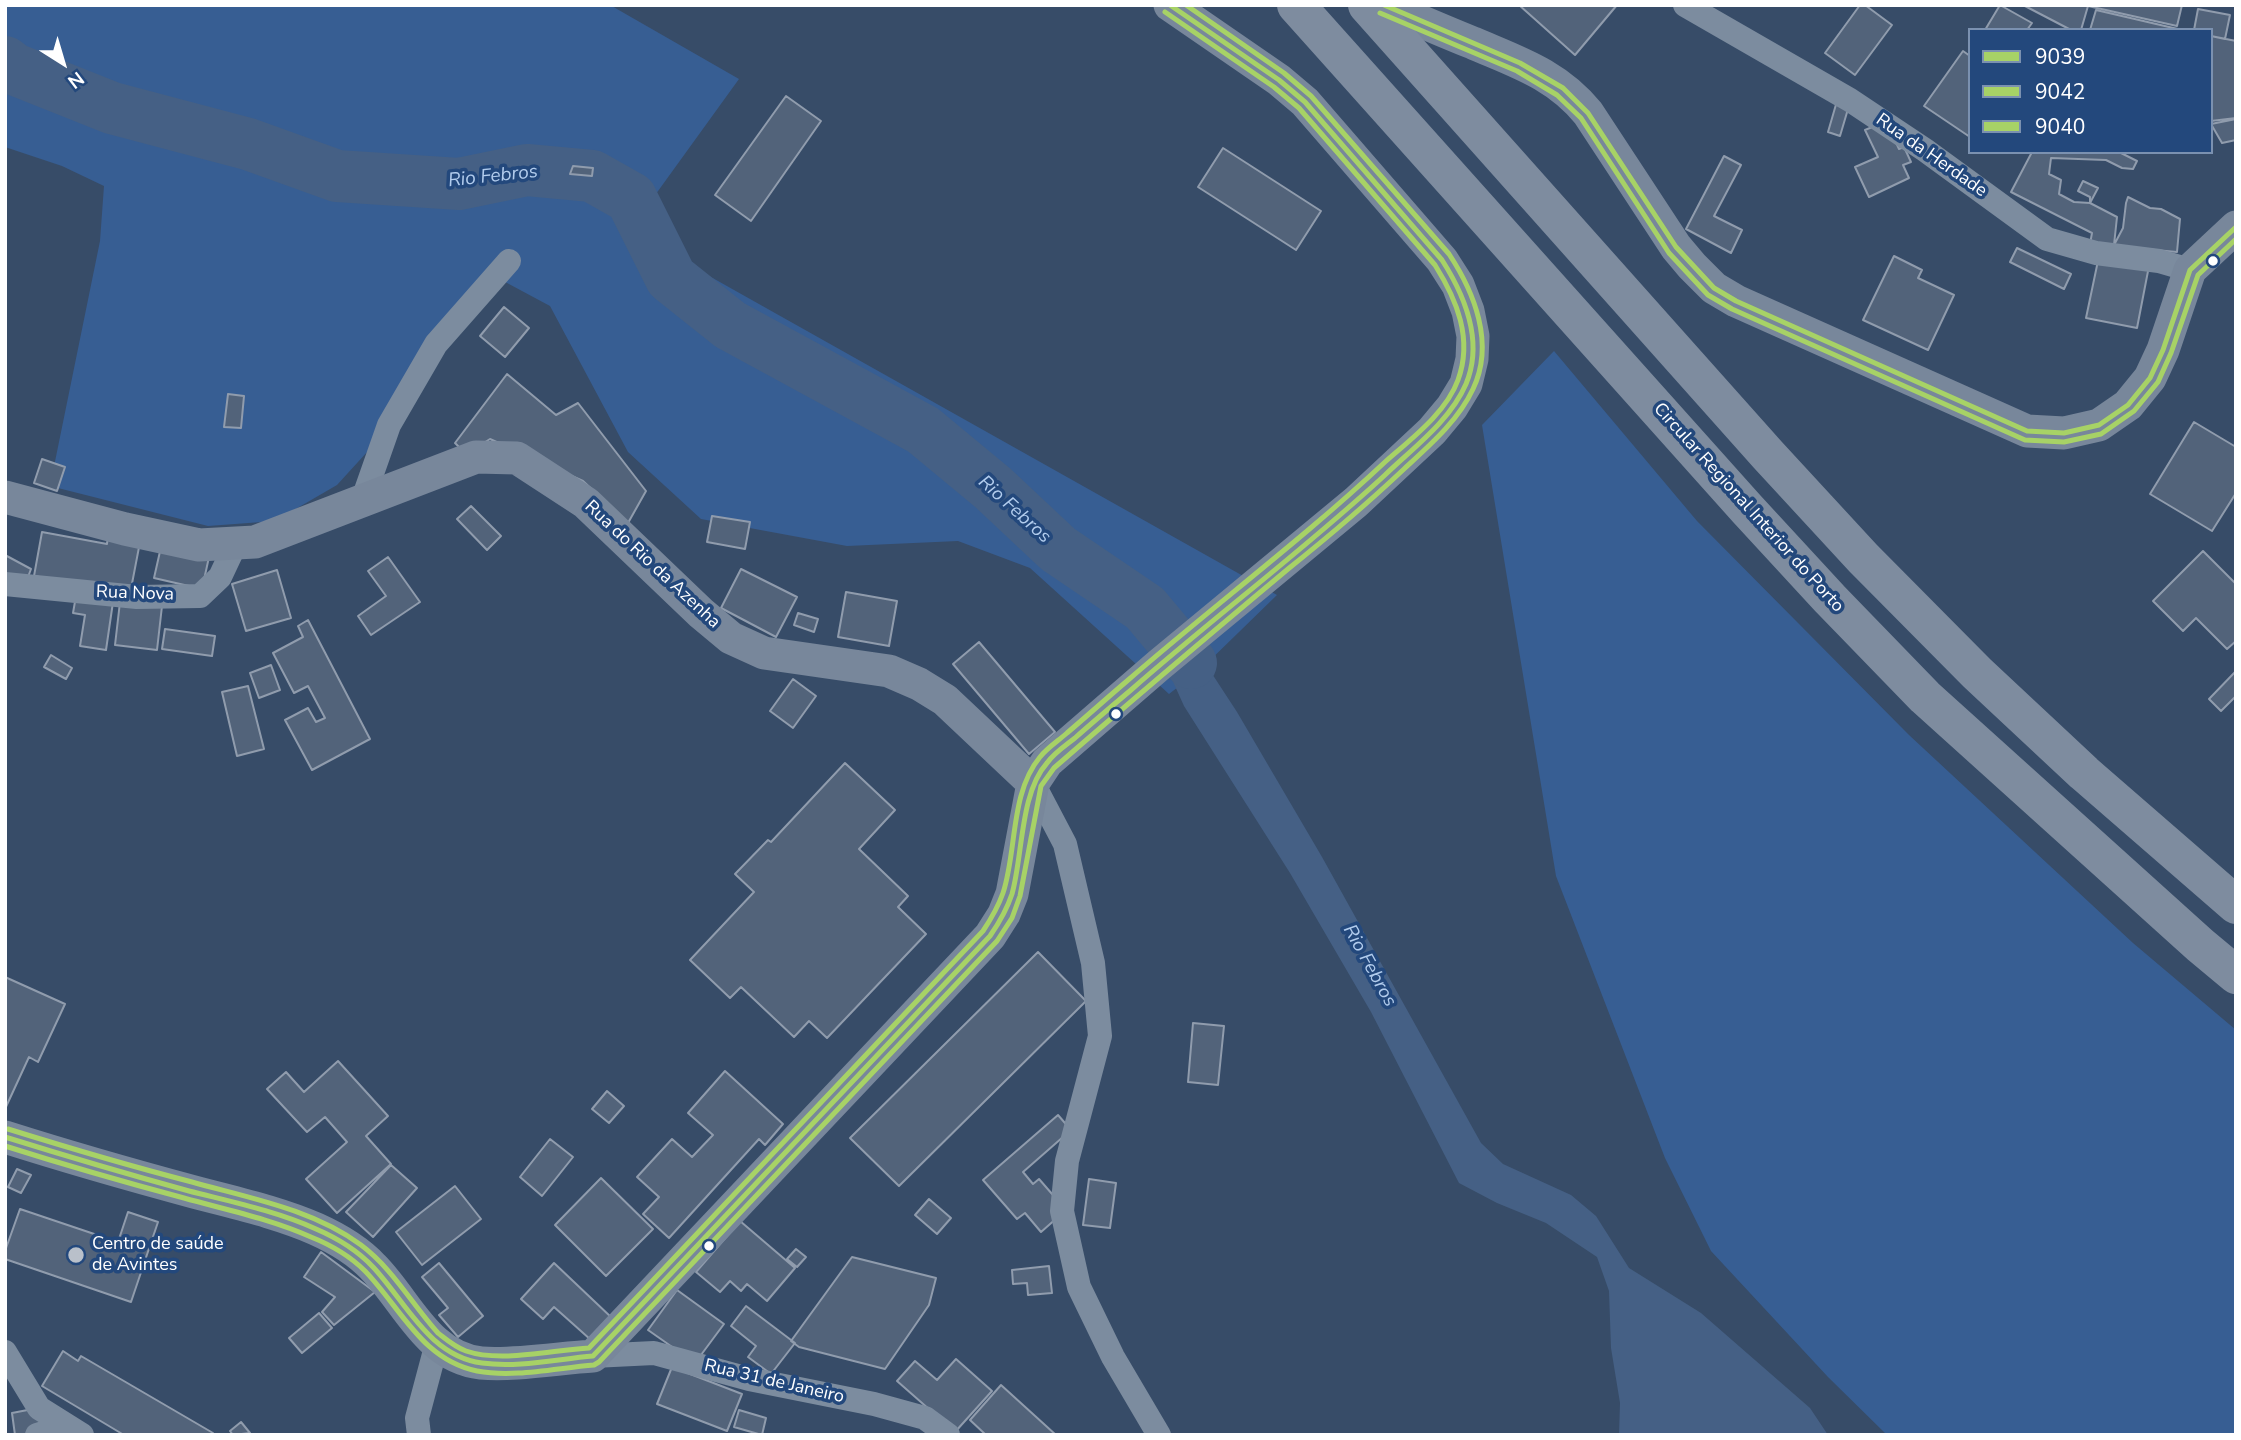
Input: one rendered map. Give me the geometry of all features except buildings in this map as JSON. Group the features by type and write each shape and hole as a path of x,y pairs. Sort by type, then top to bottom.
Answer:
{"highway":[{"name":"Circular Regional Interior do Porto","path":"1296,5 1747,509 1925,697 2236,975"},
{"path":"1367,5 1863,558 1967,664 2084,773 2236,905"}],"street":[{"path":"5,1137 74,1159 280,1215 318,1230 352,1249 373,1267 424,1332 463,1358 480,1363 593,1356 990,936 1004,914 1012,894 1033,783 1047,762 1356,502 1432,431 1452,407 1466,384 1472,359 1473,336 1468,311 1458,285 1442,260 1317,113 1279,80 1170,5"},
{"path":"1383,5 1529,67 1573,94 1676,247 1714,288 1759,312 2027,431 2064,433 2099,425 2128,405 2150,378 2163,350 2190,270 2236,227"},
{"name":"Rua da Herdade","path":"1685,5 1850,100 1925,150 2047,240 2096,253 2159,261 2190,270"},
{"path":"363,499 389,425 436,344 509,261"},
{"name":"Rua do Rio da Azenha","path":"5,497 125,529 199,545 236,543 255,541 476,457 517,458 586,503 701,613 731,638 764,653 889,671 919,684 945,700 1033,783"},
{"name":"Rua Nova","path":"5,584 137,597 200,596 220,577 236,543"},
{"path":"1033,783 1065,844 1093,963 1100,1036 1066,1161 1062,1211 1079,1287 1113,1357 1160,1435"},
{"path":"419,1435 417,1418 437,1343"},
{"path":"5,1352 40,1408 74,1431"},
{"name":"Rua 31 de Janeiro","path":"593,1356 653,1353 749,1379 874,1404 925,1418 948,1435"},
{"path":"37,1435 74,1431"}],"shaded area":[{"path":"5,5 610,5 739,79 653,198 645,240 1277,595 1200,670 1169,694 1030,568 958,541 847,546 701,519 628,452 550,306 494,276 410,405 337,485 275,521 208,526 50,486 100,241 104,186 62,166 5,147"},
{"path":"1554,351 1697,521 1909,735 2133,943 2236,1030 2236,1435 1887,1435 1828,1377 1711,1251 1665,1158 1556,876 1482,425"}],"water":[{"path":"1145,608 1156,610 1205,663 1237,712 1322,857 1481,1143 1503,1164 1571,1195 1596,1216 1629,1268 1701,1313 1810,1408 1828,1435 1619,1435 1620,1403 1611,1348 1609,1291 1597,1257 1546,1223 1497,1203 1459,1183 1371,1012 1290,873 1184,706 1146,622"}],"waterway":[{"name":"Rio Febros","path":"5,62 14,69 112,108 248,144 337,176 459,184 527,170 592,176 631,198 671,278 730,325 923,430 993,488 1058,549 1145,608 1191,663"}],"transit line":[{"name":"9039","path":"5,1137 270,1212 324,1233 347,1245 367,1261 420,1326 447,1350 463,1358 482,1363 509,1364 593,1356 990,936 1012,894 1027,807 1038,776 1050,759 1354,503 1441,422 1466,384 1473,352 1469,319 1458,289 1442,260 1305,102 1279,80 1170,5"},
{"name":"9042","path":"5,1146 265,1220 326,1244 359,1266 378,1285 414,1331 441,1356 458,1365 477,1371 506,1373 535,1372 594,1365 599,1362 997,941 1012,918 1020,896 1041,786 1054,768 1376,495 1443,432 1460,412 1473,389 1482,354 1479,318 1466,285 1449,254 1311,96 1284,73 1186,5"},
{"name":"9039","path":"1384,5 1520,63 1563,88 1588,113 1676,247 1714,288 1736,301 2027,431 2064,433 2099,425 2128,405 2150,378 2163,350 2190,270 2236,227"},
{"name":"9040","path":"8,1129 258,1199 322,1222 372,1254 438,1333 466,1351 511,1356 589,1348 983,931 1003,893 1024,788 1030,771 1043,754 1416,435 1445,404 1458,380 1464,350 1463,335 1456,306 1435,265 1299,108 1274,87 1165,12"},
{"name":"9042","path":"1380,13 1517,71 1557,95 1581,118 1669,253 1708,295 1732,309 2025,440 2064,442 2101,434 2134,411 2158,382 2198,275 2236,239"}],"place":[{"name":"Centro de saúde de Avintes","path":"76,1255"}]}
